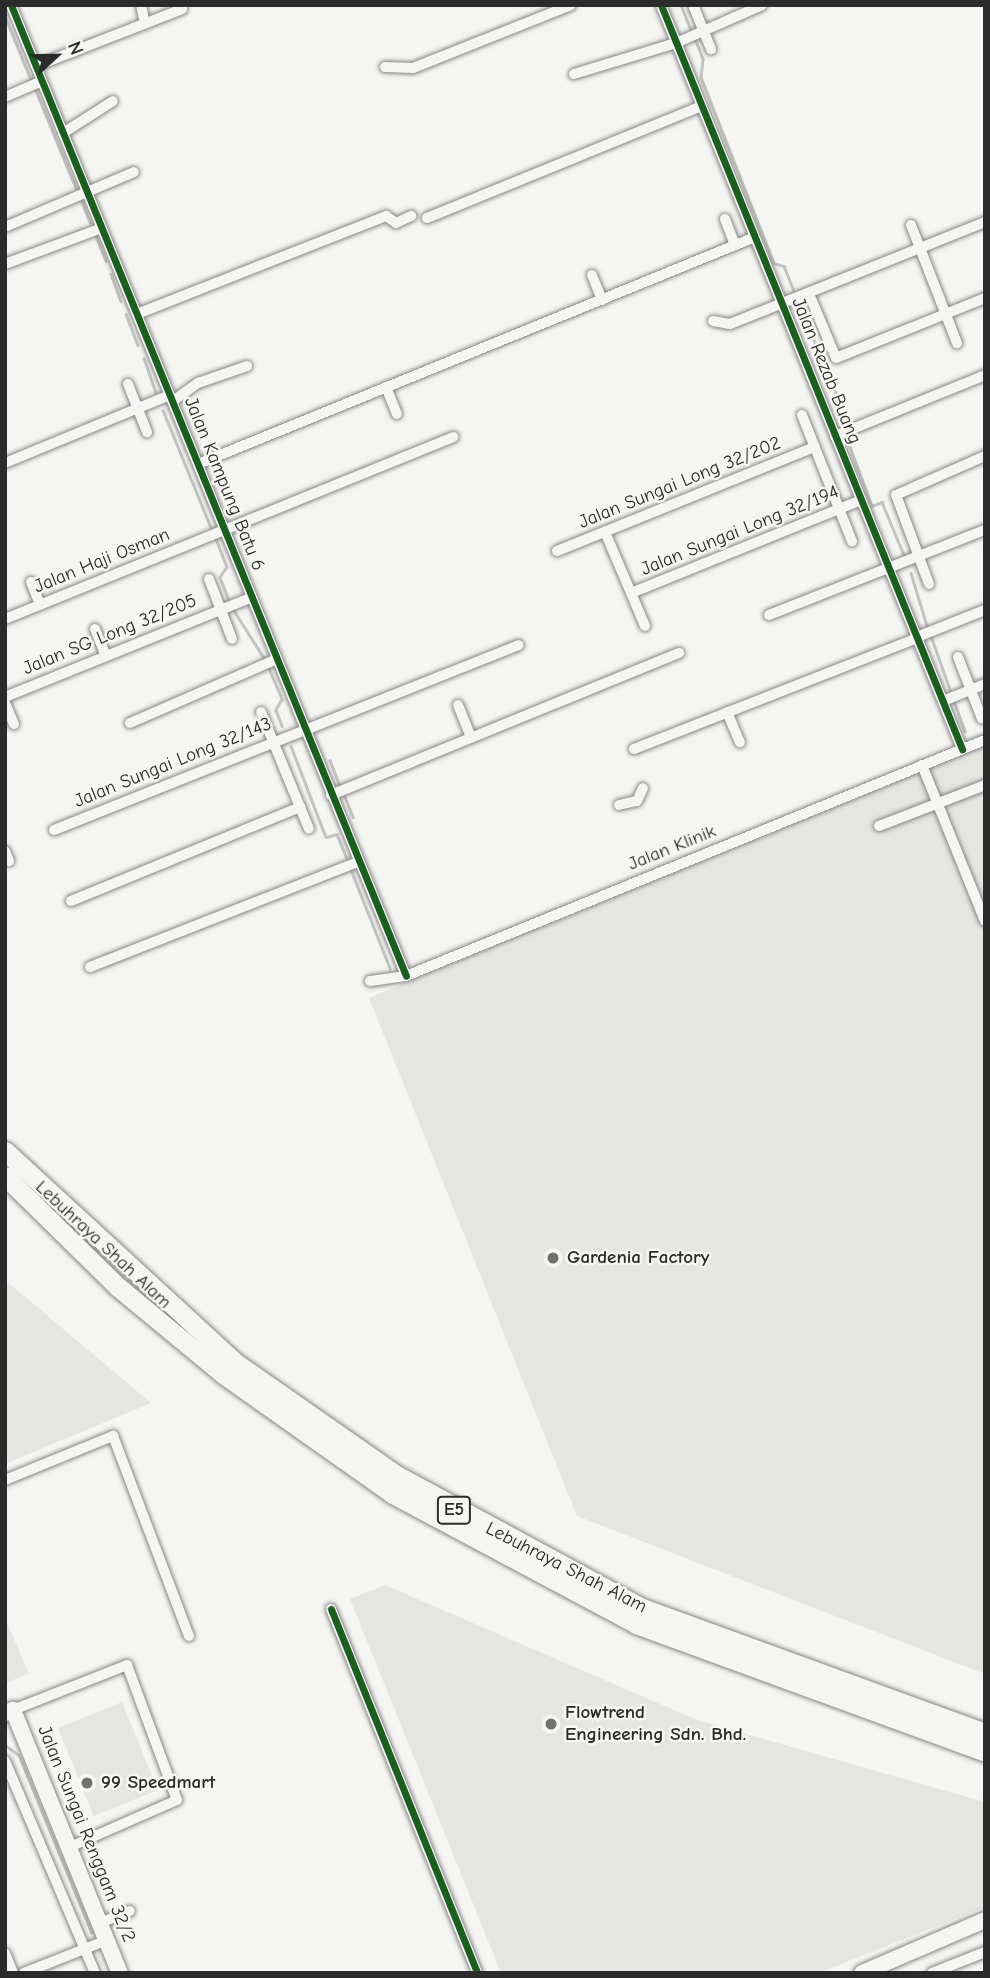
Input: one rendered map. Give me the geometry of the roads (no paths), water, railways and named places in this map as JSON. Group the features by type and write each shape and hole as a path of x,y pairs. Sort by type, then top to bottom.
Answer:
{"highway":[{"name":"Lebuhraya Shah Alam","path":"5,1151 233,1361 410,1483 642,1608 985,1733"},
{"name":"Lebuhraya Shah Alam","path":"5,1176 118,1287 223,1374 393,1494 636,1624 985,1752"}],"street":[{"name":"Jalan Kampung Batu 6","path":"11,5 36,66 36,84 63,133 102,228 198,464 219,532 252,597 306,729 338,792 358,862 406,976"},
{"path":"141,5 145,24"},
{"path":"385,67 413,68 571,5"},
{"name":"Jalan Rezab Buang","path":"661,5 781,303 844,432 861,500 889,569 957,696 962,749"},
{"path":"693,5 695,33 711,49"},
{"path":"574,74 676,43 762,5"},
{"path":"36,66 182,9"},
{"path":"5,97 36,84"},
{"path":"63,133 113,101"},
{"path":"427,218 702,106"},
{"path":"5,227 134,172"},
{"path":"137,314 386,216 396,223 411,216"},
{"path":"725,219 735,245"},
{"path":"713,321 730,324 985,222"},
{"path":"911,225 957,342"},
{"path":"5,264 102,228"},
{"path":"198,464 755,237"},
{"path":"592,275 601,300"},
{"path":"801,297 836,358 985,298"},
{"path":"5,463 171,398 198,383 247,366"},
{"path":"844,432 985,375"},
{"path":"128,384 147,432"},
{"path":"386,387 397,414"},
{"path":"802,415 852,541"},
{"name":"Jalan Haji Osman","path":"5,619 325,486 453,437"},
{"name":"Jalan Sungai Long 32/202","path":"558,551 815,447"},
{"path":"929,584 896,495 985,456"},
{"name":"Jalan Sungai Long 32/194","path":"631,593 861,500"},
{"path":"769,615 985,530"},
{"path":"606,532 645,626"},
{"path":"209,579 224,607 232,639"},
{"path":"31,582 40,604"},
{"name":"Jalan SG Long 32/205","path":"5,697 252,597"},
{"path":"634,749 985,610"},
{"path":"95,629 106,656"},
{"name":"Jalan Sungai Long 32/143","path":"54,830 274,740 518,645"},
{"path":"338,792 678,653"},
{"path":"958,657 957,696 982,719"},
{"path":"130,723 278,659"},
{"path":"957,696 985,684"},
{"path":"5,703 14,724"},
{"path":"458,705 471,738"},
{"path":"261,712 309,829"},
{"path":"727,712 740,742"},
{"name":"Jalan Klinik","path":"370,981 406,976 985,740"},
{"path":"922,765 985,922"},
{"path":"879,826 985,785"},
{"path":"619,805 637,801 643,788"},
{"path":"71,901 300,807"},
{"path":"90,967 358,862"},
{"path":"5,1480 113,1436 189,1636"},
{"path":"331,1609 477,1973"},
{"path":"9,1712 127,1665 177,1800 70,1847"},
{"name":"Jalan Sungai Renggam 32/2","path":"9,1712 70,1847 120,1973"},
{"path":"6,1760 94,1973"},
{"path":"100,1923 130,1911"},
{"path":"862,1973 985,1920"},
{"path":"24,1973 107,1940"},
{"path":"5,1952 13,1973"},
{"path":"932,1973 985,1952"}],"waterway":[{"path":"681,5 692,32"},
{"path":"5,16 32,82"},
{"path":"695,38 703,59 701,77 774,263 784,266 795,293"},
{"path":"35,88 76,188"},
{"path":"82,202 90,222"},
{"path":"96,236 106,261"},
{"path":"111,274 121,301"},
{"path":"797,299 838,398 843,429"},
{"path":"126,314 138,345"},
{"path":"144,358 156,392"},
{"path":"163,410 212,530"},
{"path":"846,436 872,506 882,502 904,555"},
{"path":"215,536 227,567 220,577 230,603"},
{"path":"911,573 928,629"},
{"path":"233,609 266,661"},
{"path":"931,636 952,695"},
{"path":"269,668 282,699 276,710 282,726"},
{"path":"954,701 965,731"},
{"path":"291,746 326,837 337,834 348,861"},
{"path":"330,760 340,786"},
{"path":"343,792 353,817"},
{"path":"350,867 390,968"},
{"path":"5,1745 19,1755 92,1933"}],"place":[{"name":"Gardenia Factory","path":"553,1258"},
{"name":"Flowtrend Engineering Sdn. Bhd.","path":"551,1724"},
{"name":"99 Speedmart","path":"87,1783"}]}
